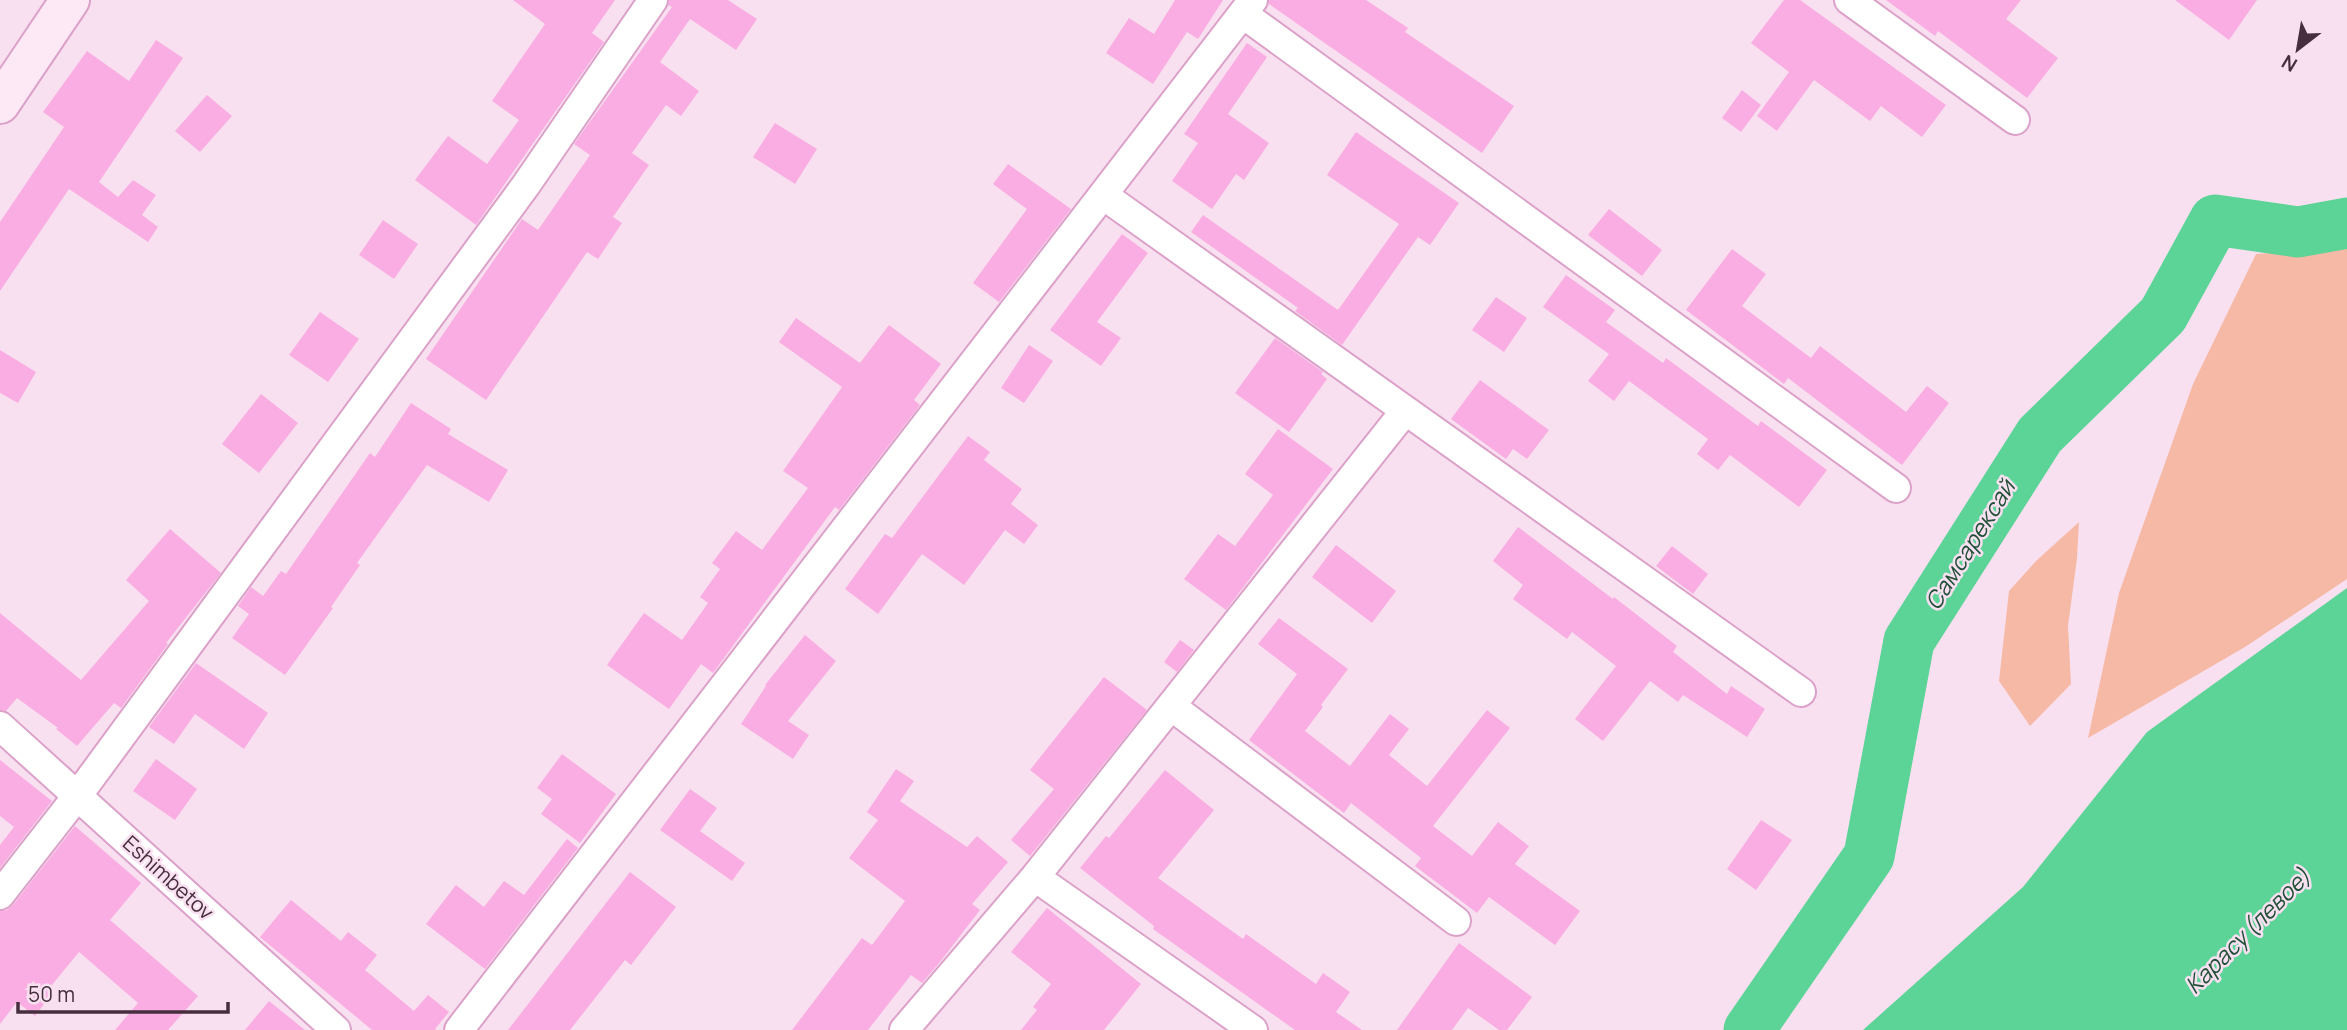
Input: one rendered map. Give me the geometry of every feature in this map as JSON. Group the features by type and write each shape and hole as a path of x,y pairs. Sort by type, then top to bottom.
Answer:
{"main road":[{"path":"0,104 70,0"}],"street":[{"path":"0,895 78,795 526,185 653,0"},
{"path":"1849,0 2015,120"},
{"path":"459,1030 1248,7 1896,488"},
{"path":"1103,195 1801,692"},
{"path":"910,1028 1035,877 1405,411"},
{"path":"1171,706 1456,921"},
{"name":"Eshimbetov","path":"0,726 336,1030"},
{"path":"1035,877 1253,1030"}],"shaded area":[{"path":"2347,241 2347,579 2245,647 2088,738 2119,593 2193,384 2256,254 2299,251"},
{"path":"2079,522 2068,626 2071,684 2030,726 1999,681 2009,591 2036,561"}],"water":[{"name":"Карасу (левое)","path":"2347,588 2347,1030 1863,1030 2023,887 2147,732"}],"building":[{"path":"513,0 615,0 592,33 604,42 476,225 415,180 448,136 487,164 519,120 492,101 545,24"},
{"path":"669,0 728,0 757,19 736,50 690,19 660,62 699,91 681,116 666,105 632,153 649,165 613,217 622,223 598,259 587,252 486,400 426,359 522,219 538,230 590,155 574,144 672,7 668,5"},
{"path":"1175,0 1223,0 1198,39 1187,32 1153,84 1106,53 1129,18 1154,34"},
{"path":"1269,0 1366,0 1408,28 1405,32 1514,106 1482,153 1269,4"},
{"path":"1784,0 1800,0 1946,105 1922,137 1881,106 1870,121 1814,80 1777,131 1757,116 1789,72 1751,43"},
{"path":"1886,0 2021,0 2006,19 2058,58 2027,98 1938,31 1935,36"},
{"path":"2175,0 2257,0 2229,40"},
{"path":"156,40 183,58 99,182 118,197 133,180 156,195 142,215 158,227 148,242 69,189 0,291 0,222 64,127 43,112 87,51 129,81"},
{"path":"1247,43 1267,57 1228,114 1269,143 1244,180 1236,174 1212,209 1172,181 1198,143 1184,134"},
{"path":"1742,90 1761,105 1741,132 1722,118"},
{"path":"207,95 232,116 200,152 175,131"},
{"path":"775,123 817,149 795,184 753,157"},
{"path":"1356,132 1459,203 1430,245 1418,237 1342,345 1295,311 1298,308 1191,232 1203,215 1338,310 1399,224 1327,175"},
{"path":"1008,164 1071,209 999,302 973,283 1027,209 993,184"},
{"path":"1609,209 1662,250 1642,276 1588,235"},
{"path":"383,220 418,244 394,279 359,255"},
{"path":"1122,234 1148,253 1097,322 1121,338 1101,366 1050,330"},
{"path":"1732,249 1766,274 1742,306 1811,358 1820,346 1906,412 1927,386 1949,403 1902,465 1788,378 1784,384 1686,310"},
{"path":"1566,275 1615,310 1606,322 1663,363 1666,358 1758,426 1761,421 1827,470 1799,507 1730,455 1718,470 1697,454 1708,439 1629,381 1614,401 1588,381 1609,354 1543,307"},
{"path":"1496,297 1527,318 1504,352 1472,330"},
{"path":"320,312 359,339 328,382 289,355"},
{"path":"796,318 860,363 889,325 941,364 914,400 920,405 839,510 835,507 713,673 701,664 669,709 607,665 644,613 682,640 708,603 700,597 720,569 712,563 736,531 762,550 808,488 783,471 842,387 779,342"},
{"path":"1275,338 1323,372 1321,374 1327,379 1289,432 1235,393"},
{"path":"1029,345 1053,361 1024,403 1001,388"},
{"path":"0,350 36,372 18,403 0,393"},
{"path":"1480,380 1549,430 1527,459 1513,449 1506,459 1451,419"},
{"path":"261,394 298,423 259,473 222,444"},
{"path":"411,403 451,429 448,434 508,470 489,502 427,465 357,563 360,565 331,607 333,608 285,675 232,638 249,614 238,606 251,587 263,596 281,571 286,574 370,453 375,457"},
{"path":"1278,429 1333,469 1226,610 1184,579 1218,534 1235,546 1273,495 1245,474"},
{"path":"968,436 990,452 984,460 1022,489 1011,504 1038,525 1024,544 1005,530 964,585 922,554 878,614 845,589 885,534 892,538"},
{"path":"1518,527 1677,646 1673,652 1727,694 1731,686 1765,709 1747,737 1683,695 1678,702 1650,681 1603,741 1575,719 1616,666 1572,632 1567,639 1513,599 1523,585 1493,561"},
{"path":"170,529 221,573 166,643 168,644 121,708 114,703 77,746 56,729 58,728 17,698 6,711 0,710 0,613 81,680 149,601 126,580"},
{"path":"1336,545 1396,591 1372,623 1312,577"},
{"path":"1672,546 1708,574 1693,594 1656,566"},
{"path":"1279,618 1348,669 1305,731 1350,766 1390,714 1409,729 1389,755 1427,786 1487,710 1510,728 1433,826 1472,856 1498,822 1529,846 1515,864 1580,911 1555,945 1489,897 1477,913 1415,866 1421,858 1351,803 1344,813 1249,740 1297,674 1258,644"},
{"path":"805,635 836,661 788,721 809,735 793,759 741,724 765,685"},
{"path":"1180,640 1194,650 1177,672 1164,662"},
{"path":"196,663 268,713 244,749 195,714 174,744 149,727"},
{"path":"1104,677 1147,710 1030,856 1011,840 1054,789 1030,770"},
{"path":"562,754 616,794 580,843 541,814 552,799 537,788"},
{"path":"156,759 197,789 175,820 133,791"},
{"path":"0,760 52,801 0,868 0,845 14,827 0,816"},
{"path":"896,769 914,781 900,801 967,847 977,836 1008,862 972,904 980,910 940,962 922,983 911,975 868,1030 792,1030 862,938 872,945 905,901 849,858 878,820 867,812"},
{"path":"1165,770 1214,810 1158,878 1243,939 1246,934 1316,984 1323,973 1350,992 1336,1012 1362,1030 1295,1030 1153,929 1154,926 1080,868 1106,836 1109,838"},
{"path":"690,789 717,808 700,831 745,863 732,881 660,830"},
{"path":"1761,820 1792,840 1756,890 1727,869"},
{"path":"75,826 141,883 110,920 198,996 168,1030 115,1030 138,1003 79,952 47,991 51,995 35,1016 17,1002 0,1024 0,911 13,905"},
{"path":"567,839 578,848 485,969 426,924 456,885 484,907 504,881 524,895"},
{"path":"630,872 676,907 631,965 625,960 570,1030 508,1030"},
{"path":"291,900 341,941 348,932 377,955 365,970 414,1011 428,995 449,1012 435,1029 437,1030 372,1030 260,937"},
{"path":"1047,908 1141,984 1104,1030 1021,1030 1037,1010 1033,1007 1051,984 1011,952"},
{"path":"1459,943 1532,997 1507,1030 1499,1030 1468,1008 1452,1030 1397,1030"},
{"path":"269,1001 305,1030 245,1030"}],"waterway":[{"name":"Самсарексай","path":"1749,1030 1869,856 1909,641 2040,435 2163,315 2215,220 2298,232 2347,223"}]}
